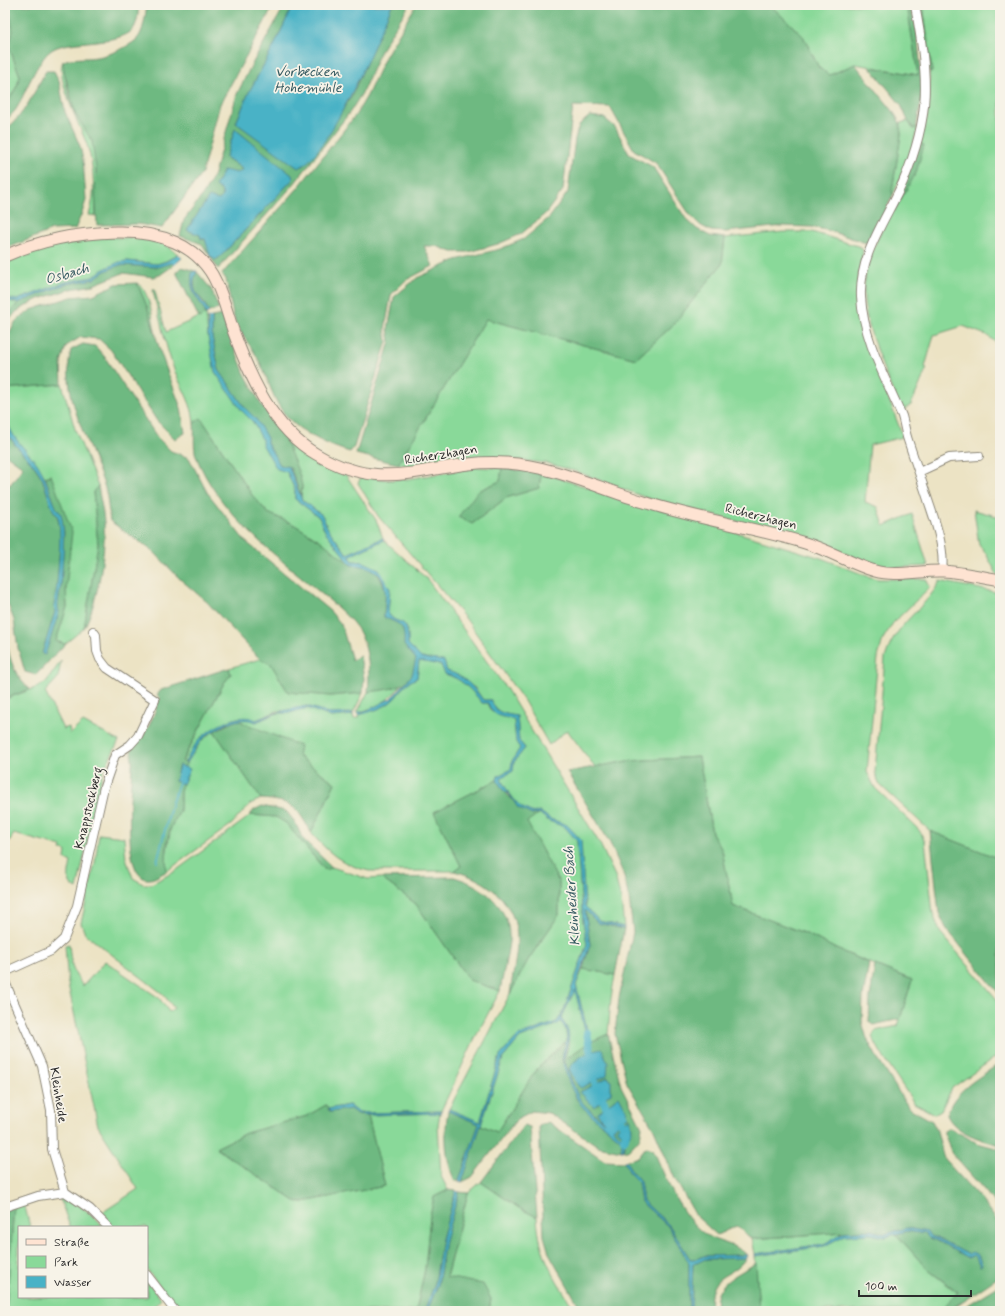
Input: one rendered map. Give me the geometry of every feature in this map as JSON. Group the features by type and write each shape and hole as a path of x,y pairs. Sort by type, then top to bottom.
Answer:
{"street":[{"path":"914,5 925,72 923,122 916,149 904,178 867,254 861,281 861,297 868,335 891,397 902,417 934,517 944,560 942,570"},
{"name":"Richerzhagen","path":"5,256 40,243 79,234 126,232 155,234 170,239 192,252 214,276 244,357 274,414 285,429 301,444 314,453 342,467 364,473 388,476 413,474 475,463 503,462 542,468 658,506 809,544 877,572 942,570 1000,580"},
{"path":"919,472 949,458 979,456"},
{"name":"Knappstockberg","path":"5,972 51,951 64,939 77,906 104,787 115,755 130,745 138,736 155,700 107,668 100,659 97,651 96,635 93,631"},
{"name":"Kleinheide","path":"5,982 42,1066 51,1110 52,1149 57,1172 64,1192"},
{"path":"5,1207 38,1196 64,1192 90,1209 107,1226"},
{"path":"148,1276 175,1311"}],"green space":[{"path":"5,5 8,5 13,31 9,47 20,76 17,86 5,107"},
{"path":"8,5 139,5 136,24 130,32 111,39 63,45 49,52 38,65 17,108 6,120 5,107 17,86 20,76 9,47 13,31"},
{"path":"147,5 274,5 220,104 202,173 162,228 138,224 97,225 95,193 96,170 92,141 75,113 64,71 63,61 106,55 132,43 141,33"},
{"path":"285,5 293,5 274,46 249,92 236,123 303,166 317,150 352,95 392,5 409,5 381,50 362,93 350,112 294,184 218,269 202,244 180,236 184,220 204,193 213,177 237,94","holes":["235,129 293,179 220,257 205,239 201,239 200,235 187,230 223,196 221,190 242,170 226,157"]},
{"path":"416,5 770,5 803,36 819,68 830,75 855,64 893,111 900,123 901,135 892,191 893,195 871,240 866,243 830,231 812,227 783,226 725,232 711,231 700,225 690,215 656,163 634,150 610,107 573,106 563,190 546,213 521,234 498,244 468,252 452,252 436,246 424,246 433,266 406,280 391,295 385,329 387,341 354,447 350,452 334,447 301,429 289,419 278,405 256,355 235,321 226,279 222,274 298,188 355,116 367,96 385,57"},
{"path":"770,5 907,5 918,75 855,64 830,75 819,68 803,36"},
{"path":"907,5 911,5 917,32 923,92 916,128 914,129 908,121 901,105 870,67 918,75"},
{"path":"918,5 923,5 932,72 929,72"},
{"path":"923,5 1000,5 1000,345 986,335 963,326 934,335 925,367 927,368 911,405 902,411 873,341 866,312 864,289 866,272 873,249 892,210 893,211 914,161 925,126 930,90 929,72 932,72"},
{"path":"63,61 70,101 77,117 91,138 94,151 96,169 96,216 89,215 93,199 93,173 88,148 70,104 62,79 61,69"},
{"path":"46,71 54,71 59,81 65,112 80,146 83,160 86,200 75,229 52,230 5,249 5,130 24,110"},
{"path":"590,116 604,118 615,127 629,154 653,167 686,219 697,229 710,236 725,238 722,264 673,325 636,359 486,319 398,464 356,454 390,341 388,329 394,297 417,278 456,260 500,249 524,239 550,217 568,192 575,139 579,125"},
{"path":"908,121 913,129 918,127 910,155 893,195 892,191 901,135 900,123"},
{"path":"920,143 924,145 916,173 894,211 892,210"},
{"path":"783,232 812,232 861,247 863,251 858,281 865,336 903,437 870,445 865,502 878,507 884,526 912,514 928,566 890,568 876,566 820,543 647,498 578,472 546,463 495,458 463,459 418,467 398,464 486,319 636,359 673,325 722,264 725,238"},
{"path":"100,237 149,239 165,244 178,254 157,264 127,261 102,270 93,277 66,282 17,300 5,298 5,262 28,252 51,245"},
{"path":"172,263 174,265 160,275 153,277 123,273 93,285 71,289 36,300 16,312 5,325 5,319 18,303 66,284 94,279 103,272 120,265 158,267"},
{"path":"182,267 195,271 192,274 193,291 206,314 199,318 176,272"},
{"path":"197,272 211,289 219,309 209,312 203,301 195,292 194,276"},
{"path":"137,283 145,292 148,299 156,336 147,306"},
{"path":"137,283 147,306 161,354 181,408 185,433 175,439 157,421 111,350 99,339 81,337 66,346 61,362 62,384 5,389 5,367 9,367 6,346 8,335 16,321 31,310 71,297 93,295 116,284"},
{"path":"154,288 166,332 206,314 208,337 242,411 253,422 287,472 295,490 295,499 319,517 325,531 349,562 342,559 321,541 293,524 268,513 252,495 201,418 194,423 192,410 168,352 153,291"},
{"path":"5,300 18,303 5,319"},
{"path":"222,315 244,372 262,406 282,432 300,476 302,486 301,496 290,467 280,465 267,443 256,419 245,408 219,370 212,337 212,317"},
{"path":"83,344 95,346 104,356 157,437 171,451 189,458 207,492 245,541 330,611 341,624 352,660 360,656 364,678 363,693 330,696 288,692 271,664 260,659 207,602 180,579 154,552 110,521 105,487 78,417 69,383 71,350"},
{"path":"62,384 75,429 98,486 93,492 98,544 84,628 65,644 56,641 67,607 66,588 50,475 45,477 18,444 10,430 5,415 5,389"},
{"path":"201,418 252,495 268,513 293,524 321,541 351,565 363,565 377,572 386,590 384,617 401,626 404,633 405,645 416,659 413,673 408,680 393,688 368,692 369,670 367,655 363,640 357,628 334,604 265,546 232,514 206,477 196,456 195,448 194,423"},
{"path":"5,428 15,445 33,464 42,478 53,510 57,515 61,532 54,606 55,612 42,654 59,612 57,606 61,586 64,532 60,513 56,508 45,477 51,475 72,532 66,588 67,607 56,641 65,644 36,675 25,672 18,648 14,620 5,597 5,483 10,485 23,467 5,454"},
{"path":"282,432 346,475 376,520 383,538 347,554 328,529 322,515 302,500 302,486"},
{"path":"477,467 502,468 500,481 478,491 472,524 506,498 539,488 541,473 821,558 867,576 878,579 926,579 930,587 893,623 883,639 878,657 867,772 875,788 919,830 925,841 933,914 940,932 1000,1003 1000,1054 952,1088 941,1110 934,1114 914,1103 872,1037 875,1031 898,1026 912,980 836,949 809,935 733,906 722,850 712,833 699,757 628,761 595,767 567,730 549,745 524,701 466,619 378,516 358,483 362,476 389,480 408,479"},
{"path":"502,468 541,473 539,488 506,498 472,524 458,517 478,491 500,481"},
{"path":"98,486 104,522 104,547 97,591 84,628 98,544 93,492"},
{"path":"974,510 1000,517 1000,576 998,576 986,554 979,545"},
{"path":"384,540 427,579 506,688 600,844 615,876 621,899 624,927 599,921 585,906 580,840 567,825 550,819 539,811 533,813 521,807 503,784 501,778 513,771 514,762 525,748 519,741 517,716 501,712 495,708 491,700 483,700 475,688 447,671 443,661 420,658 408,644 407,628 402,622 395,620 388,613 390,589 364,562 353,561 349,556"},
{"path":"940,581 1000,593 1000,859 930,831 879,784 875,772 885,658 896,634 926,601"},
{"path":"5,628 7,645 15,670 24,684 30,689 5,699"},
{"path":"260,659 271,664 288,692 330,696 363,693 353,713 331,714 307,706 288,711 277,711 256,720 237,718 213,729 200,738 185,763 182,762 224,683 231,674 229,668"},
{"path":"61,661 58,678 45,692 63,729 69,727 70,734 83,722 119,741 103,771 77,889 73,887 69,881 71,862 65,859 66,851 61,850 62,847 14,834 5,847 5,699 38,687 46,682"},
{"path":"419,661 441,664 445,674 456,678 466,685 482,703 488,703 490,710 514,719 516,742 520,748 512,761 511,769 498,776 497,780 434,812 461,866 454,871 369,871 344,862 324,847 311,833 335,783 298,756 237,720 251,719 256,722 277,713 289,713 307,708 331,717 353,715 354,719 359,717 358,715 382,707 394,699 406,685 417,678"},
{"path":"229,668 231,674 224,683 182,761 187,763 184,767 179,765 175,781 183,784 180,792 178,815 170,829 166,854 167,871 154,878 145,879 136,869 132,857 130,842 132,748 144,734 149,725 160,698 157,695 161,690"},
{"path":"402,684 388,699 382,703 357,713 368,692 392,688"},
{"path":"237,720 300,746 298,756 335,783 311,833 302,817 292,807 280,801 261,799 214,731"},
{"path":"214,731 261,799 250,804 232,824 167,871 165,862 171,827 180,811 180,787 189,770 184,767 202,740"},
{"path":"699,757 712,833 722,850 733,906 809,935 836,949 869,963 863,997 862,1022 867,1039 909,1108 932,1121 937,1131 944,1159 979,1197 998,1222 1000,1229 1000,1272 997,1278 948,1311 940,1311 958,1292 927,1269 896,1234 907,1231 926,1234 929,1238 938,1241 969,1258 973,1255 976,1257 980,1266 982,1265 978,1255 972,1253 969,1255 939,1239 930,1236 927,1232 907,1228 885,1234 871,1230 752,1239 736,1226 717,1235 696,1216 675,1179 654,1129 627,1083 615,1034 619,998 633,932 629,898 623,873 610,843 567,772 628,761"},
{"path":"497,780 508,796 522,808 532,815 539,813 527,822 559,882 559,915 528,960 510,994 517,947 516,928 512,916 499,895 489,887 478,880 454,871 461,866 434,812"},
{"path":"262,806 286,811 295,822 303,839 332,867 325,870 286,823 276,817 250,815 254,810"},
{"path":"539,813 549,821 565,827 577,841 583,921 587,944 564,1010 557,1022 518,1036 500,1056 480,1122 449,1109 528,960 559,915 559,882 526,822"},
{"path":"250,815 276,817 286,823 325,870 332,867 368,879 381,878 416,904 469,980 500,991 474,1040 441,1111 368,1113 358,1112 349,1105 328,1109 326,1105 307,1116 246,1133 216,1148 298,1203 385,1186 368,1115 440,1113 438,1125 441,1176 448,1190 434,1197 430,1216 425,1269 416,1311 180,1311 148,1271 148,1226 111,1226 100,1214 138,1189 98,1126 68,984 65,945 69,944 72,966 83,986 105,961 159,998 169,1012 174,1008 163,994 85,934 81,923 95,863 99,834 124,837 126,859 133,878 143,884 151,884 174,872"},
{"path":"930,831 1000,859 1000,995 946,928 939,913"},
{"path":"454,877 485,892 501,909 506,919 509,930 509,942 500,991 469,980 416,904 381,878"},
{"path":"585,910 598,923 624,929 615,975 583,969 590,944"},
{"path":"875,965 912,980 900,1019 873,1025 869,1022 870,997"},
{"path":"583,969 615,975 611,998 608,1034 590,1042 576,985"},
{"path":"575,989 588,1043 564,1060 567,1049 568,1034 567,1029 561,1019"},
{"path":"560,1021 565,1027 567,1040 536,1070 497,1132 481,1125 503,1058 520,1038 558,1024"},
{"path":"608,1034 621,1086 642,1127 640,1138 630,1149 623,1151 625,1140 586,1107 579,1099 564,1060 588,1043","holes":["592,1051 581,1088 573,1063","608,1077 611,1093 594,1106 580,1092","619,1097 623,1106 605,1106"]},
{"path":"567,1040 562,1060 577,1100 622,1141 621,1151 598,1146 549,1113 532,1111 517,1119 472,1177 462,1182 481,1125 497,1132 536,1070"},
{"path":"1000,1063 1000,1145 970,1135 956,1127 947,1115 950,1106 961,1091"},
{"path":"326,1105 330,1112 350,1109 357,1114 368,1115 385,1186 298,1203 216,1148 246,1133 307,1116"},
{"path":"448,1111 479,1124 459,1181 455,1181 447,1156 446,1128"},
{"path":"548,1122 605,1161 624,1162 631,1175 638,1182 641,1202 668,1226 689,1263 689,1311 582,1311 549,1253 544,1236 539,1126"},
{"path":"524,1125 530,1127 537,1217 519,1208 481,1182"},
{"path":"950,1128 977,1143 1000,1149 1000,1211 986,1192 952,1154 944,1133 944,1131"},
{"path":"646,1147 653,1149 674,1196 688,1218 706,1235 738,1248 747,1255 704,1256 697,1259 690,1259 669,1225 643,1201 640,1181 626,1161 638,1157"},
{"path":"481,1182 519,1208 537,1217 541,1244 549,1266 575,1311 489,1311 491,1299 446,1278 468,1193"},
{"path":"448,1190 456,1191 442,1239 435,1284 424,1311 416,1311 425,1269 430,1216 434,1197"},
{"path":"459,1192 468,1193 446,1277 483,1284 491,1299 489,1311 427,1311 438,1285 445,1240"},
{"path":"59,1196 77,1204 96,1218 103,1226 70,1226"},
{"path":"24,1203 30,1226 18,1226 18,1298 148,1298 148,1282 161,1299 150,1311 6,1311 14,1206"},
{"path":"14,1206 6,1311 5,1311 5,1209"},
{"path":"844,1232 824,1244 755,1254 752,1239"},
{"path":"871,1234 885,1237 896,1234 927,1269 958,1293 940,1311 759,1311 755,1256 824,1246 845,1235"},
{"path":"746,1258 740,1265 716,1282 711,1298 711,1311 691,1311 693,1263 697,1263 704,1259"},
{"path":"756,1263 759,1311 717,1311 716,1301 722,1287 727,1281"},
{"path":"1000,1285 1000,1311 958,1311"}],"water":[{"name":"Vorbecken Hohemühle","path":"293,5 392,5 364,68 337,121 323,144 310,160 298,168 236,123 249,92 274,46"},
{"path":"235,129 292,175 293,179 220,257 215,260 210,256 205,239 201,239 200,235 187,230 209,197 219,200 223,196 221,190 215,186 224,170 238,173 242,170 226,157"},
{"path":"178,254 182,258 174,265 172,263 158,267 120,265 103,272 94,279 66,284 18,303 5,300 5,298 17,300 66,282 93,277 102,270 119,262 127,261 157,264 167,261"},
{"path":"197,271 194,289 209,312 206,314 193,291 192,273"},
{"path":"212,317 212,337 219,370 245,408 256,419 267,438 267,443 280,465 289,467 302,500 322,515 328,529 347,554 383,538 384,540 349,556 353,561 364,562 379,569 390,589 388,613 395,620 402,622 407,628 408,644 421,658 444,661 447,671 458,675 468,682 483,700 491,700 495,708 501,712 517,716 519,741 525,748 514,762 513,771 501,778 503,784 521,807 533,813 539,811 550,819 567,825 581,840 585,906 599,921 624,927 624,929 598,923 585,910 590,945 576,985 590,1042 588,1043 575,990 561,1019 569,1034 564,1061 575,1090 585,1106 604,1122 597,1113 619,1096 626,1108 628,1116 613,1129 625,1140 623,1151 621,1151 622,1141 581,1105 573,1091 563,1062 563,1051 567,1037 564,1027 560,1021 558,1024 520,1038 503,1058 462,1182 459,1181 479,1124 448,1111 449,1109 480,1122 500,1056 518,1036 557,1022 564,1010 587,944 583,921 577,841 565,827 549,821 539,813 532,815 518,808 509,794 503,790 497,780 498,776 511,769 512,761 520,748 516,742 514,719 498,715 492,711 488,703 482,703 466,685 456,678 445,674 441,665 419,661 417,678 406,685 394,699 382,707 358,715 357,713 368,710 392,698 412,675 416,659 404,645 404,633 401,626 384,617 385,588 378,574 372,569 363,566 351,565 325,531 319,517 295,499 295,490 287,472 277,469 262,444 262,439 253,422 242,411 215,372 208,337 208,318"},
{"path":"5,414 13,435 36,462 47,484 56,508 61,514 63,549 61,585 58,602 59,612 45,655 42,654 55,612 54,602 60,548 59,521 57,515 53,511 42,478 37,469 13,442 6,425"},
{"path":"307,706 331,714 353,713 353,715 331,717 307,708 289,713 277,713"},
{"path":"277,713 256,722 243,720 228,723 203,739 187,763 185,762 194,746 212,729 219,725 243,717 256,720"},
{"path":"179,765 190,769 183,784 175,781"},
{"path":"602,1049 608,1063 607,1075 581,1088 578,1086 569,1069 583,1056 592,1051"},
{"path":"608,1077 611,1081 611,1093 594,1107 580,1092"},
{"path":"349,1105 358,1112 368,1113 441,1111 440,1113 368,1115 357,1114 350,1109 330,1112 328,1109"},
{"path":"630,1117 632,1130 629,1136 626,1136 616,1129"},
{"path":"626,1161 640,1181 643,1201 669,1225 690,1259 697,1259 704,1256 747,1255 746,1258 705,1259 697,1263 693,1263 691,1311 689,1311 689,1263 668,1226 641,1202 638,1182 631,1175 624,1162"},
{"path":"456,1191 459,1192 445,1240 438,1285 427,1311 424,1311 435,1284 442,1239"},
{"path":"907,1228 927,1232 930,1236 939,1239 969,1255 972,1252 978,1255 982,1265 980,1266 976,1257 973,1255 969,1258 938,1241 929,1238 925,1234 907,1231 885,1237 871,1234 845,1235 824,1246 755,1256 755,1254 824,1244 844,1232 871,1230 885,1234"}],"waterway":[{"path":"157,862 172,802 180,780"},
{"path":"587,1033 592,1060"},
{"path":"593,1072 596,1084 603,1100 608,1108 623,1124 626,1134 624,1140"}],"water label":[{"name":"Osbach","path":"67,274"},
{"name":"Kleinheider Bach","path":"572,896"}]}
